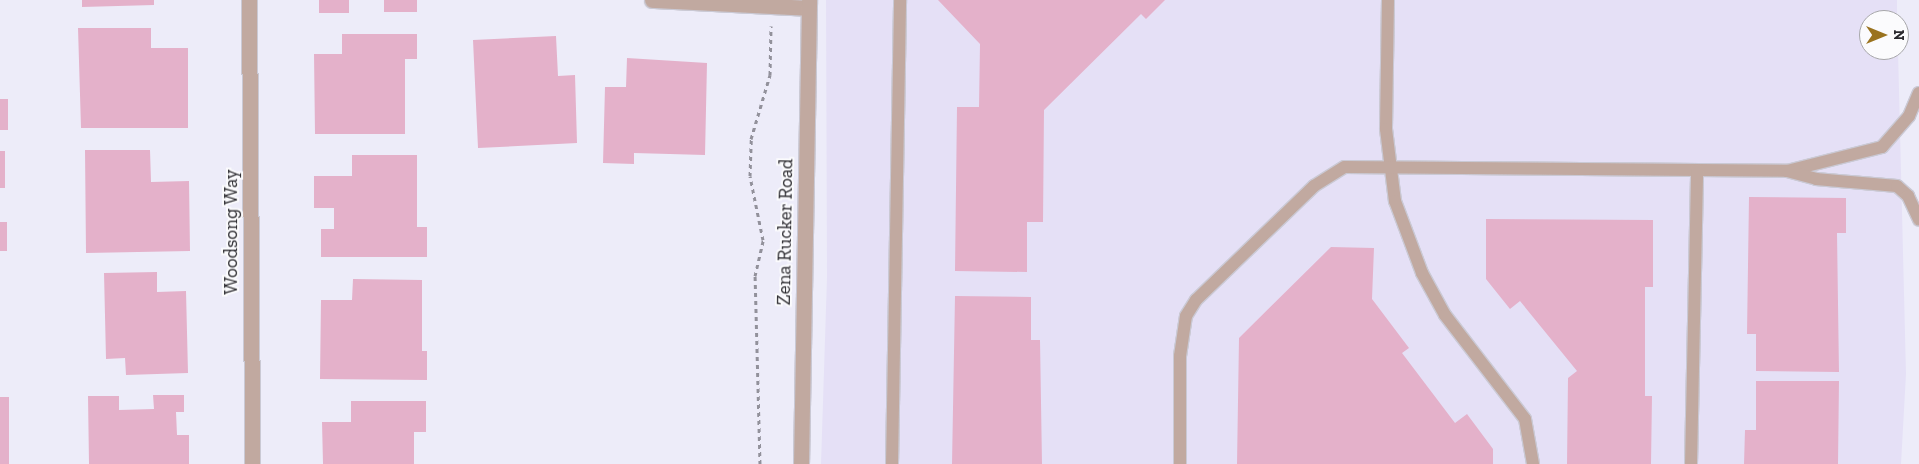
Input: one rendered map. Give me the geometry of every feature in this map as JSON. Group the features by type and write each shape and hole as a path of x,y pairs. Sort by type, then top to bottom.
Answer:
{"street":[{"name":"Woodsong Way","path":"249,0 252,464"},
{"path":"652,0 771,8 809,4"},
{"name":"Zena Rucker Road","path":"801,464 809,4"}],"lane":[{"path":"892,464 900,0"},
{"path":"1388,0 1388,164 1395,201 1422,273 1471,352 1525,419 1533,464"},
{"path":"1787,171 1882,147 1909,116 1919,93"},
{"path":"1180,464 1181,336 1196,300 1329,175 1345,167 1388,164 1787,171 1816,179 1897,186 1908,196 1919,220"},
{"path":"1691,464 1697,170"}],"path":[{"path":"760,464 755,276 763,240 750,176 751,139 770,75 771,8"}],"shaded area":[{"path":"826,0 1897,0 1897,10 1859,10 1859,60 1898,60 1906,374 1901,464 821,464 827,277"}],"building":[{"path":"82,0 154,0 154,5 82,7"},
{"path":"319,0 349,0 349,13 319,13"},
{"path":"384,0 417,0 417,12 384,12"},
{"path":"938,0 1165,0 1146,19 1141,14 1044,110 1043,222 1027,222 1027,272 955,271 957,107 979,107 980,44"},
{"path":"78,28 151,28 151,48 188,48 188,128 81,128"},
{"path":"342,34 417,34 417,59 405,59 405,134 315,134 314,54 342,54"},
{"path":"556,36 558,76 575,75 577,143 478,148 473,40"},
{"path":"627,58 707,63 705,155 634,153 634,164 603,163 605,87 626,87"},
{"path":"0,99 8,99 8,130 0,130"},
{"path":"85,150 150,150 151,182 189,181 190,251 86,253"},
{"path":"0,151 5,151 5,188 0,188"},
{"path":"352,155 417,155 417,227 427,227 427,257 321,257 321,229 334,229 334,208 314,208 314,176 352,176"},
{"path":"1749,197 1846,198 1846,233 1837,233 1839,372 1756,371 1756,334 1747,334"},
{"path":"1486,219 1653,220 1653,287 1645,287 1645,396 1652,396 1651,464 1567,464 1568,378 1577,371 1520,301 1510,309 1486,279"},
{"path":"0,222 7,222 7,251 0,251"},
{"path":"1331,247 1374,248 1372,299 1409,348 1402,353 1455,423 1467,414 1493,449 1493,464 1237,464 1239,338"},
{"path":"157,272 157,292 186,291 188,373 126,375 125,358 106,359 104,273"},
{"path":"353,279 422,280 422,351 427,351 427,380 320,379 321,300 352,300"},
{"path":"955,296 1031,297 1031,340 1040,340 1042,464 952,464"},
{"path":"1756,381 1839,381 1838,464 1744,464 1745,430 1756,430"},
{"path":"153,395 184,395 184,412 176,412 177,435 189,435 189,464 89,464 88,396 119,396 119,410 154,409"},
{"path":"0,397 9,397 9,464 0,464"},
{"path":"351,401 426,401 426,432 414,432 414,464 323,464 322,422 351,422"}]}
